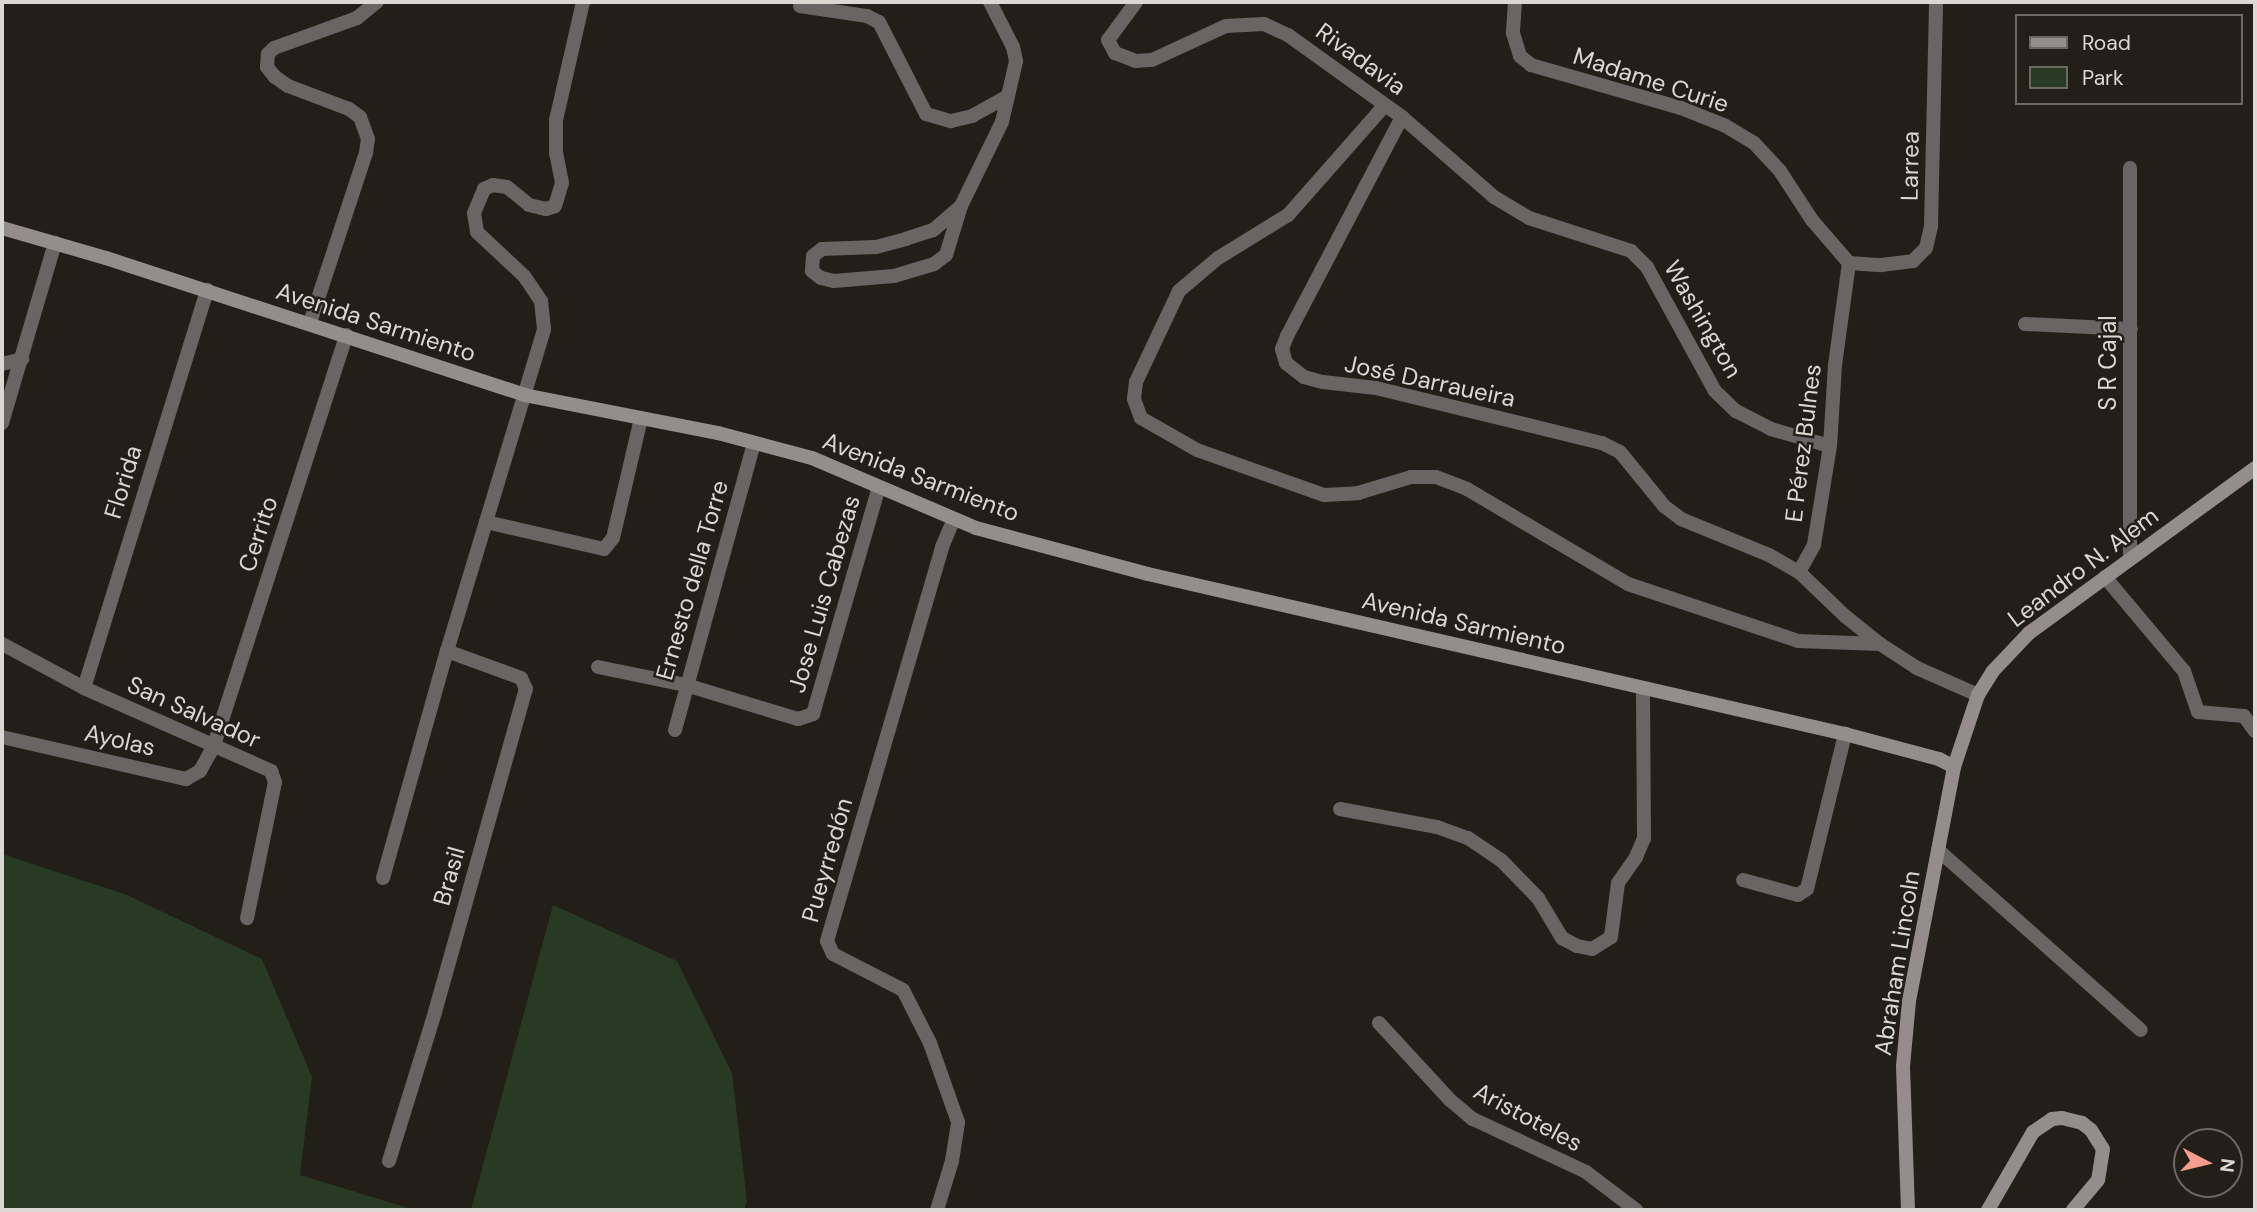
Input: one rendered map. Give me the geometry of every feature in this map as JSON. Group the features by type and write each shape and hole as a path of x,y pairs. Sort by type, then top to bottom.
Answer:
{"street":[{"path":"310,323 366,153 368,139 360,117 349,109 288,86 275,77 267,68 268,54 274,48 356,18 377,2"},
{"path":"383,878 447,651 544,329 541,301 524,276 477,232 474,213 484,189 493,185 507,187 529,205 547,209 555,206 562,183 556,153 556,120 583,2"},
{"path":"961,206 933,230 906,239 876,247 822,248 813,256 812,271 821,278 834,281 912,273 934,264 946,255 961,206 1002,121 1016,61 1013,47 990,2"},
{"name":"Rivadavia","path":"1136,2 1108,40 1115,53 1136,61 1152,60 1226,26 1264,24 1288,35 1402,117"},
{"name":"Madame Curie","path":"1515,2 1513,33 1520,56 1531,65 1681,108 1724,125 1754,143 1780,171 1812,220 1849,263"},
{"name":"Larrea","path":"1849,263 1881,265 1913,261 1926,248 1931,226 1936,2"},
{"path":"800,6 867,16 879,22 926,114 932,117 951,121 972,116 1008,96"},
{"path":"1385,105 1288,215 1218,258 1178,291 1136,382 1134,400 1142,418 1197,450 1324,495 1358,493 1411,477 1436,477 1467,489 1628,583 1798,641 1880,644"},
{"name":"Washington","path":"1402,117 1494,197 1530,218 1630,251 1647,267 1715,391 1736,411 1771,429 1830,446"},
{"name":"José Darraueira","path":"1402,117 1287,336 1282,349 1286,363 1304,377 1323,382 1376,388 1602,443 1620,452 1664,506 1681,519 1769,555 1799,572"},
{"name":"S R Cajal","path":"2130,169 2130,558"},
{"name":"Avenida Sarmiento","path":"2,228 207,290 524,394 812,458 976,528 1148,574 1845,734 1939,759 1954,767"},
{"path":"2,423 55,243"},
{"name":"E Pérez Bulnes","path":"1799,572 1814,545 1830,446 1835,365 1849,263"},
{"name":"Florida","path":"84,688 207,290"},
{"path":"2025,324 2131,329"},
{"name":"Cerrito","path":"213,748 346,335"},
{"path":"2,363 22,359"},
{"path":"486,522 604,549 613,538 641,419"},
{"name":"Ernesto della Torre","path":"675,730 754,443"},
{"name":"Leandro N. Alem","path":"1954,767 1978,695 1993,671 2029,633 2255,468"},
{"name":"Jose Luis Cabezas","path":"687,685 798,719 813,714 879,487"},
{"name":"Pueyrredón","path":"937,1210 952,1161 958,1122 930,1042 903,990 833,954 827,941 942,547 954,519"},
{"path":"1799,572 1845,616 1880,644 1917,668 1978,695"},
{"path":"2105,577 2184,671 2198,712 2244,716 2255,731"},
{"name":"San Salvador","path":"2,644 84,688 213,748 271,771 275,782 247,918"},
{"name":"Brasil","path":"389,1161 435,1012 526,689 521,678 447,651"},
{"path":"598,667 687,685"},
{"path":"1340,809 1437,827 1468,838 1501,860 1538,898 1562,938 1577,946 1592,949 1611,937 1618,883 1636,857 1644,838 1643,688"},
{"path":"1742,880 1798,895 1807,890 1845,734"},
{"name":"Ayolas","path":"2,737 186,779 200,771 213,748"},
{"name":"Abraham Lincoln","path":"1908,1210 1905,1046 1916,953 1954,767"},
{"path":"1938,850 2141,1030"},
{"name":"Aristoteles","path":"1378,1023 1450,1100 1473,1119 1586,1172 1636,1210"},
{"path":"1988,1210 2033,1132 2052,1119 2062,1118 2082,1123 2091,1130 2103,1149 2098,1180 2073,1210"}],"green space":[{"path":"2,854 127,895 262,959 312,1077 300,1175 415,1210 2,1210"},
{"path":"553,905 677,961 732,1073 747,1201 744,1210 471,1210"}]}
